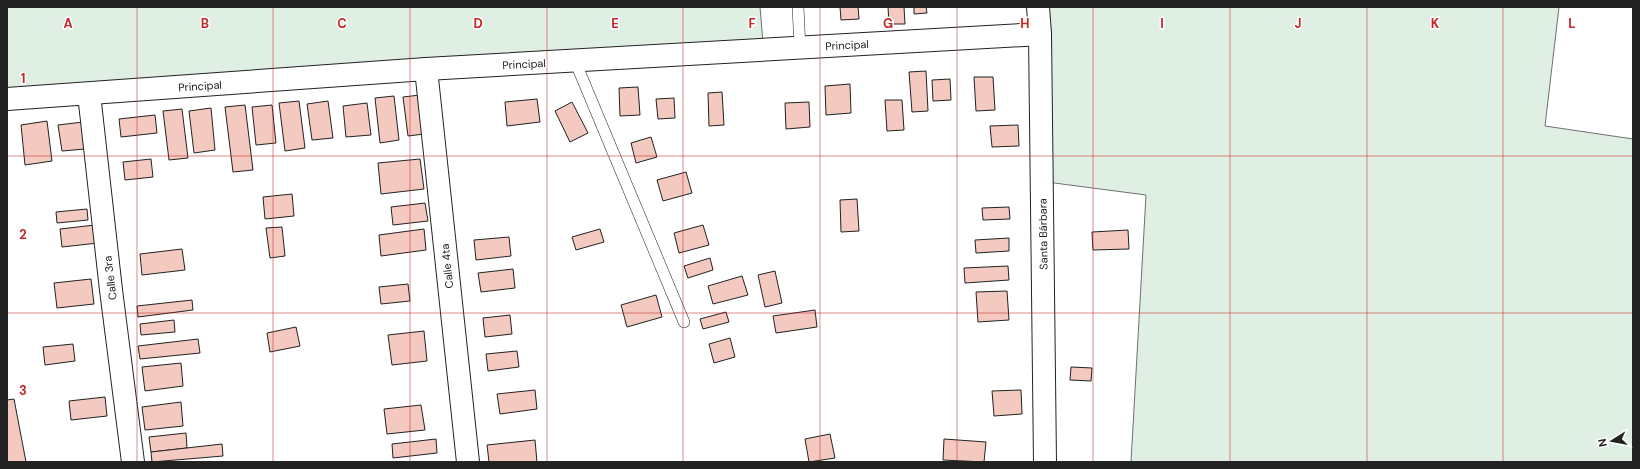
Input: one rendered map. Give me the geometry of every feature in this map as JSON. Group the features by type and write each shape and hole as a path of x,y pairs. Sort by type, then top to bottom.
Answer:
{"street":[{"name":"Santa Bárbara","path":"1038,7 1040,34 1045,462"},
{"name":"Principal","path":"7,99 426,69 575,62 1040,34"},
{"name":"Calle 4ta","path":"426,69 468,462"},
{"name":"Calle 3ra","path":"89,94 111,290 133,462"}],"lane":[{"path":"798,7 800,48"},
{"path":"575,62 684,322"}],"green space":[{"path":"7,7 760,7 763,43 7,93"},
{"path":"1029,7 1559,7 1545,126 1633,139 1633,462 1131,462 1146,195 1039,181"}],"building":[{"path":"840,7 858,7 859,19 841,20"},
{"path":"888,7 904,7 905,24 889,24"},
{"path":"914,7 926,7 927,13 914,14"},
{"path":"926,71 928,111 912,112 909,72"},
{"path":"974,77 993,77 995,110 976,111"},
{"path":"950,79 951,100 933,101 932,80"},
{"path":"850,84 851,113 826,115 825,86"},
{"path":"638,87 640,115 620,116 619,88"},
{"path":"722,92 724,125 709,126 708,93"},
{"path":"420,95 424,134 408,136 403,97"},
{"path":"394,96 399,140 380,143 375,98"},
{"path":"674,98 675,118 658,119 656,99"},
{"path":"537,99 540,122 507,126 505,102"},
{"path":"885,100 902,100 904,130 887,131"},
{"path":"299,101 305,148 285,151 279,103"},
{"path":"328,101 333,138 312,140 307,104"},
{"path":"572,102 588,133 570,142 555,111"},
{"path":"809,102 810,127 786,129 785,103"},
{"path":"367,103 371,135 346,137 343,106"},
{"path":"245,105 253,170 233,172 225,107"},
{"path":"272,105 276,143 256,145 252,107"},
{"path":"211,108 215,150 194,153 189,111"},
{"path":"182,109 188,158 169,160 163,111"},
{"path":"155,115 157,133 121,137 119,119"},
{"path":"47,121 52,161 25,165 21,125"},
{"path":"83,122 85,149 62,151 58,125"},
{"path":"1018,125 1019,146 992,147 990,126"},
{"path":"651,137 657,157 636,163 631,143"},
{"path":"151,159 153,177 125,180 123,162"},
{"path":"420,159 424,189 381,194 378,163"},
{"path":"686,172 692,193 663,201 657,180"},
{"path":"292,194 294,216 265,219 263,197"},
{"path":"857,199 859,231 841,232 840,200"},
{"path":"425,203 428,221 393,225 391,207"},
{"path":"1009,207 1010,219 983,220 982,208"},
{"path":"87,209 88,220 57,223 56,212"},
{"path":"95,225 98,243 62,247 60,229"},
{"path":"703,225 709,245 679,253 674,233"},
{"path":"282,227 285,256 270,258 266,228"},
{"path":"424,229 426,250 381,256 379,235"},
{"path":"600,229 604,242 576,250 572,237"},
{"path":"1128,230 1129,249 1093,250 1092,232"},
{"path":"509,237 511,256 476,260 474,240"},
{"path":"1009,238 1009,251 976,253 975,240"},
{"path":"182,249 185,270 142,275 140,254"},
{"path":"710,258 713,270 688,278 684,266"},
{"path":"1008,266 1009,280 965,283 964,268"},
{"path":"513,269 515,288 481,292 478,273"},
{"path":"775,271 782,303 765,307 758,275"},
{"path":"742,276 748,295 713,304 708,286"},
{"path":"91,279 94,304 57,308 54,283"},
{"path":"408,284 410,301 381,304 379,287"},
{"path":"1007,291 1009,320 978,322 976,292"},
{"path":"656,295 662,317 627,327 621,305"},
{"path":"192,300 193,310 138,317 137,306"},
{"path":"815,310 817,327 776,333 773,316"},
{"path":"726,312 729,322 703,329 700,319"},
{"path":"510,315 512,334 485,337 483,318"},
{"path":"174,320 175,332 141,335 140,324"},
{"path":"296,327 300,346 270,352 267,333"},
{"path":"424,331 427,361 392,365 388,335"},
{"path":"730,338 735,357 714,363 709,344"},
{"path":"198,339 200,353 140,359 138,346"},
{"path":"73,344 75,361 45,365 43,347"},
{"path":"517,351 519,367 488,371 486,354"},
{"path":"181,363 183,386 145,391 142,367"},
{"path":"1071,367 1092,368 1091,381 1070,380"},
{"path":"535,390 537,409 500,414 497,394"},
{"path":"1021,390 1022,414 994,416 992,391"},
{"path":"105,397 107,416 71,420 69,401"},
{"path":"14,399 26,462 7,462 7,400"},
{"path":"181,402 183,426 145,430 142,407"},
{"path":"421,405 425,430 387,434 384,409"},
{"path":"186,433 187,448 151,452 149,437"},
{"path":"830,434 835,458 809,462 805,439"},
{"path":"436,439 437,453 393,458 392,444"},
{"path":"944,439 986,442 984,462 943,460"},
{"path":"535,440 537,462 489,462 487,445"},
{"path":"222,444 223,456 152,462 151,452"}]}
